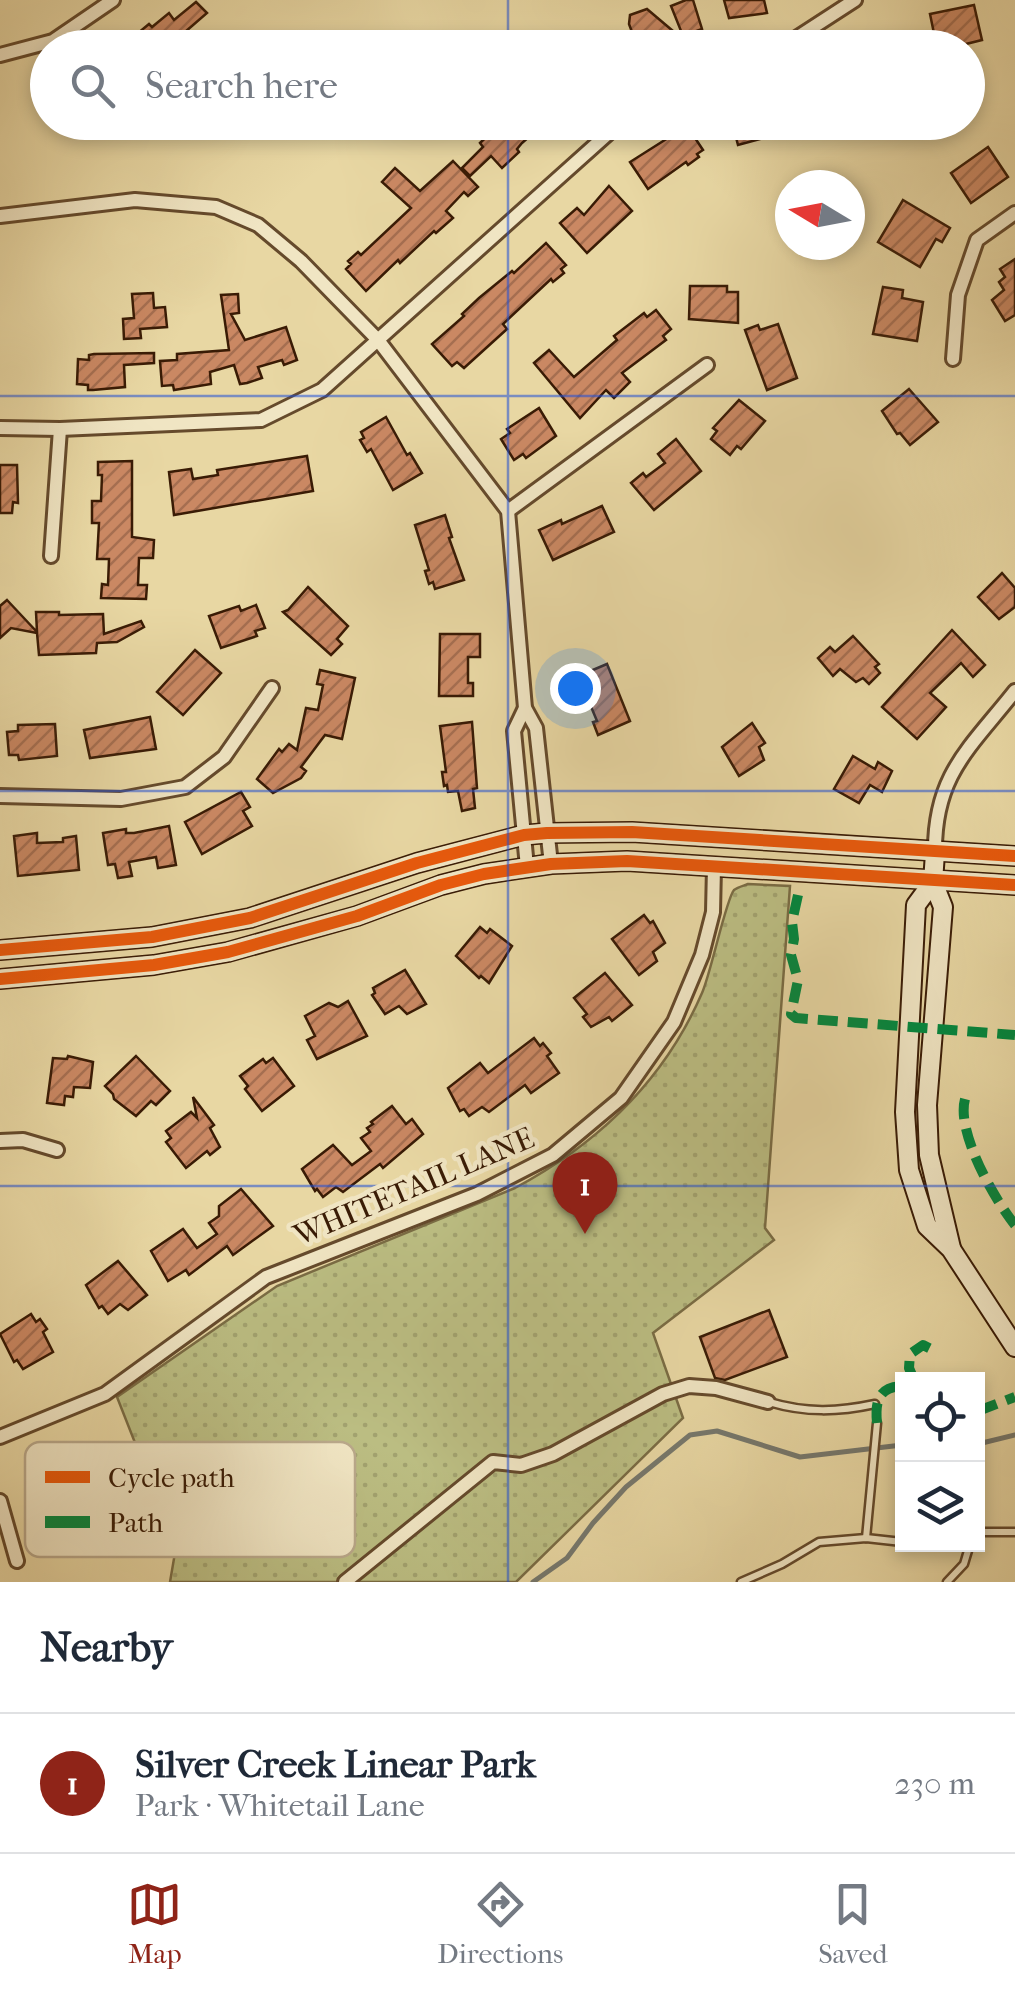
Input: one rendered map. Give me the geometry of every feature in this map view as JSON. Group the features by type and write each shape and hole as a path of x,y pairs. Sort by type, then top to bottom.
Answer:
{"main road":[{"path":"0,950 152,937 250,918 417,863 547,832 632,832 1015,856"},
{"path":"935,853 934,882 943,907 927,1106 929,1154 951,1249"},
{"path":"0,979 154,965 228,952 357,916 442,885 527,866 628,861 1015,885"},
{"path":"934,882 916,905 905,1112 909,1170 927,1226 951,1249 1015,1347"}],"street":[{"path":"68,30 113,0"},
{"path":"809,30 855,0"},
{"path":"0,55 30,47"},
{"path":"0,428 261,420 322,390 601,140"},
{"path":"0,216 135,200 216,208 258,226 287,249 378,340 508,511 525,708 536,728 550,864"},
{"path":"953,359 958,294 977,240 1015,213"},
{"path":"508,511 707,365"},
{"path":"51,556 60,429"},
{"path":"0,796 121,799 185,788 224,758 272,688"},
{"path":"935,853 938,806 947,780 1015,691"},
{"path":"525,708 514,731 527,866"},
{"name":"WHITETAIL LANE","path":"0,1437 105,1394 266,1278 477,1194 554,1155 621,1098 674,1022 702,956 713,912 714,866"},
{"path":"0,1142 23,1140 57,1150"},
{"path":"345,1582 493,1462 521,1465 554,1454 662,1394 688,1386 716,1388 768,1402"},
{"path":"0,1501 17,1562"}],"lane":[{"path":"768,1402 824,1412 875,1404"},
{"path":"866,1538 876,1423"},
{"path":"985,1532 1015,1532"},
{"path":"741,1582 818,1542 866,1538 895,1541"},
{"path":"947,1582 964,1564 968,1552"}],"green space":[{"path":"748,884 790,886 765,1228 774,1240 653,1333 683,1418 516,1582 170,1582 174,1557 355,1557 355,1442 135,1442 117,1397 277,1286 515,1188 601,1130 648,1082 686,1025 706,983 734,890"}],"building":[{"path":"693,0 702,29 681,30 671,6"},
{"path":"724,0 764,0 767,13 729,18"},
{"path":"196,2 207,13 187,30 142,30 169,13 174,20"},
{"path":"974,5 980,30 933,30 930,14"},
{"path":"647,9 672,30 631,30 630,15"},
{"path":"525,140 502,168 491,156 470,176 462,168 483,147 480,143"},
{"path":"665,140 696,140 703,150 688,165 686,162 648,189 630,162"},
{"path":"988,147 1008,177 971,203 951,173"},
{"path":"453,161 478,187 468,196 464,192 446,211 453,218 400,263 398,260 366,291 346,269 351,264 348,261 358,252 361,255 411,208 382,182 395,168 420,191"},
{"path":"609,186 632,211 587,253 560,223 577,208 584,215"},
{"path":"903,200 950,228 942,242 936,239 920,267 878,242"},
{"path":"546,243 566,265 561,269 564,273 553,282 551,279 503,324 507,329 464,368 457,362 452,366 432,344 479,298"},
{"path":"1015,259 1015,315 1005,321 992,300 1004,290 999,282 1005,277 1000,269"},
{"path":"690,286 727,286 727,292 738,292 738,323 689,319"},
{"path":"883,287 903,290 902,298 923,302 917,341 873,334"},
{"path":"153,293 154,308 165,307 167,327 140,329 141,338 124,339 123,319 134,318 132,294"},
{"path":"238,294 239,313 231,314 245,340 286,327 297,360 258,367 262,378 247,383 240,384 234,365 210,372 211,384 174,390 173,385 162,386 160,361 177,360 177,354 229,350 221,295"},
{"path":"656,310 671,329 663,336 666,340 622,373 630,382 614,398 606,390 580,418 534,363 549,350 574,377 617,340 614,336 644,313 647,317"},
{"path":"778,324 797,378 767,390 745,330"},
{"path":"154,353 154,363 124,365 125,387 88,390 88,385 77,384 78,359 89,360 89,355 94,354"},
{"path":"909,389 938,422 910,445 897,434 882,411"},
{"path":"739,400 765,421 741,449 737,446 730,455 711,439 717,431 713,428"},
{"path":"539,408 556,436 526,458 523,454 514,460 501,439 510,433 507,429"},
{"path":"386,417 422,473 393,490 371,449 367,452 360,440 364,438 361,432"},
{"path":"676,439 701,471 654,510 631,483 665,463 658,454"},
{"path":"307,456 313,491 174,515 169,472 191,469 193,479 218,475 217,470"},
{"path":"132,461 132,537 154,540 153,558 139,558 138,585 147,585 146,599 101,598 102,584 108,585 109,559 97,559 99,523 92,523 92,501 101,501 98,462"},
{"path":"0,465 17,465 18,503 13,502 12,513 0,513"},
{"path":"602,506 614,532 553,560 539,530"},
{"path":"445,515 464,580 435,589 433,582 429,584 425,571 429,570 415,525"},
{"path":"1002,573 1015,588 1015,607 999,619 978,597"},
{"path":"308,587 348,626 337,639 342,644 331,655 283,612"},
{"path":"7,600 37,632 36,612 103,614 104,634 141,621 144,627 117,642 97,643 96,653 39,655 37,633 11,628 0,638 0,606"},
{"path":"256,605 265,628 255,631 257,636 221,648 209,616"},
{"path":"952,630 985,665 973,677 961,663 930,693 946,707 917,739 882,707"},
{"path":"440,634 480,634 480,657 468,657 468,683 473,683 473,696 439,696"},
{"path":"853,636 879,664 875,667 880,673 869,684 863,678 856,682 840,669 833,676 818,658 830,647 835,652"},
{"path":"195,650 221,673 183,715 157,692"},
{"path":"607,664 630,721 598,735 587,697 578,700 569,680"},
{"path":"320,670 355,678 342,739 325,735 301,767 306,771 301,778 273,793 257,779 279,749 282,752 289,744 297,750 306,708 318,710 323,685 317,684"},
{"path":"150,717 156,749 90,758 84,730"},
{"path":"472,722 475,808 462,811 458,791 448,792 447,785 444,786 440,726"},
{"path":"752,723 765,743 759,747 764,760 739,776 722,747"},
{"path":"55,724 57,756 19,760 18,755 9,755 7,732 18,731 18,725"},
{"path":"853,756 875,769 878,762 892,771 882,792 870,785 859,803 834,789"},
{"path":"241,792 250,807 243,811 252,826 202,854 185,822"},
{"path":"169,826 176,865 158,868 156,857 129,862 132,876 118,878 115,864 108,865 103,833 126,829 126,833 134,833"},
{"path":"37,833 37,843 63,842 63,838 76,836 79,870 18,876 14,836"},
{"path":"644,915 650,923 653,921 665,943 653,952 657,961 639,975 612,939"},
{"path":"480,927 487,933 490,929 512,946 489,983 456,956"},
{"path":"405,970 426,1004 407,1014 399,1006 385,1014 372,995 373,988"},
{"path":"605,973 632,1005 612,1021 609,1017 591,1027 583,1017 587,1014 574,998"},
{"path":"348,1001 367,1036 317,1059 307,1040 315,1036 305,1016 329,1003 338,1007"},
{"path":"534,1038 551,1053 547,1056 559,1073 531,1093 525,1085 489,1112 482,1107 469,1116 464,1109 460,1111 448,1088 480,1063 488,1073"},
{"path":"68,1056 93,1062 90,1088 74,1087 73,1097 65,1096 64,1105 47,1103 53,1058"},
{"path":"136,1056 170,1091 156,1105 151,1101 136,1116 114,1099 105,1086"},
{"path":"273,1058 294,1086 262,1111 240,1076 263,1059 266,1063"},
{"path":"193,1097 214,1125 210,1128 220,1147 210,1155 207,1151 186,1168 166,1142 171,1138 166,1131 191,1112 197,1118"},
{"path":"392,1106 406,1124 412,1119 423,1134 383,1168 380,1164 343,1192 336,1187 323,1197 315,1191 302,1169 333,1145 352,1165 371,1151 361,1138 370,1132 367,1128 371,1122"},
{"path":"241,1189 273,1226 233,1255 227,1246 189,1275 186,1270 168,1281 151,1251 183,1229 197,1248 217,1234 209,1223 219,1216 219,1206"},
{"path":"118,1261 147,1295 128,1310 120,1304 108,1314 102,1306 99,1308 86,1285"},
{"path":"769,1310 787,1357 725,1380 715,1378 700,1337"},
{"path":"31,1314 47,1329 43,1332 53,1352 23,1369 17,1360 14,1362 0,1334"}],"waterway":[{"path":"533,1582 567,1558 626,1487 690,1435 717,1431 800,1457 895,1446"},
{"path":"985,1442 1015,1435"}],"marked path":[{"path":"798,895 791,955 798,980 791,1014 796,1018 1015,1035"},
{"path":"965,1099 971,1147 1015,1225"},
{"path":"911,1372 910,1354 923,1345 931,1349"},
{"path":"877,1423 880,1397 895,1387"},
{"path":"985,1408 1015,1397"}],"cycle path":[{"path":"0,950 152,937 250,918 417,863 524,835 632,832 1015,856"},
{"path":"0,979 154,965 228,952 357,916 441,885 551,864 627,861 1015,885"}],"place":[{"name":"Silver Creek Linear Park","path":"585,1234"}]}
